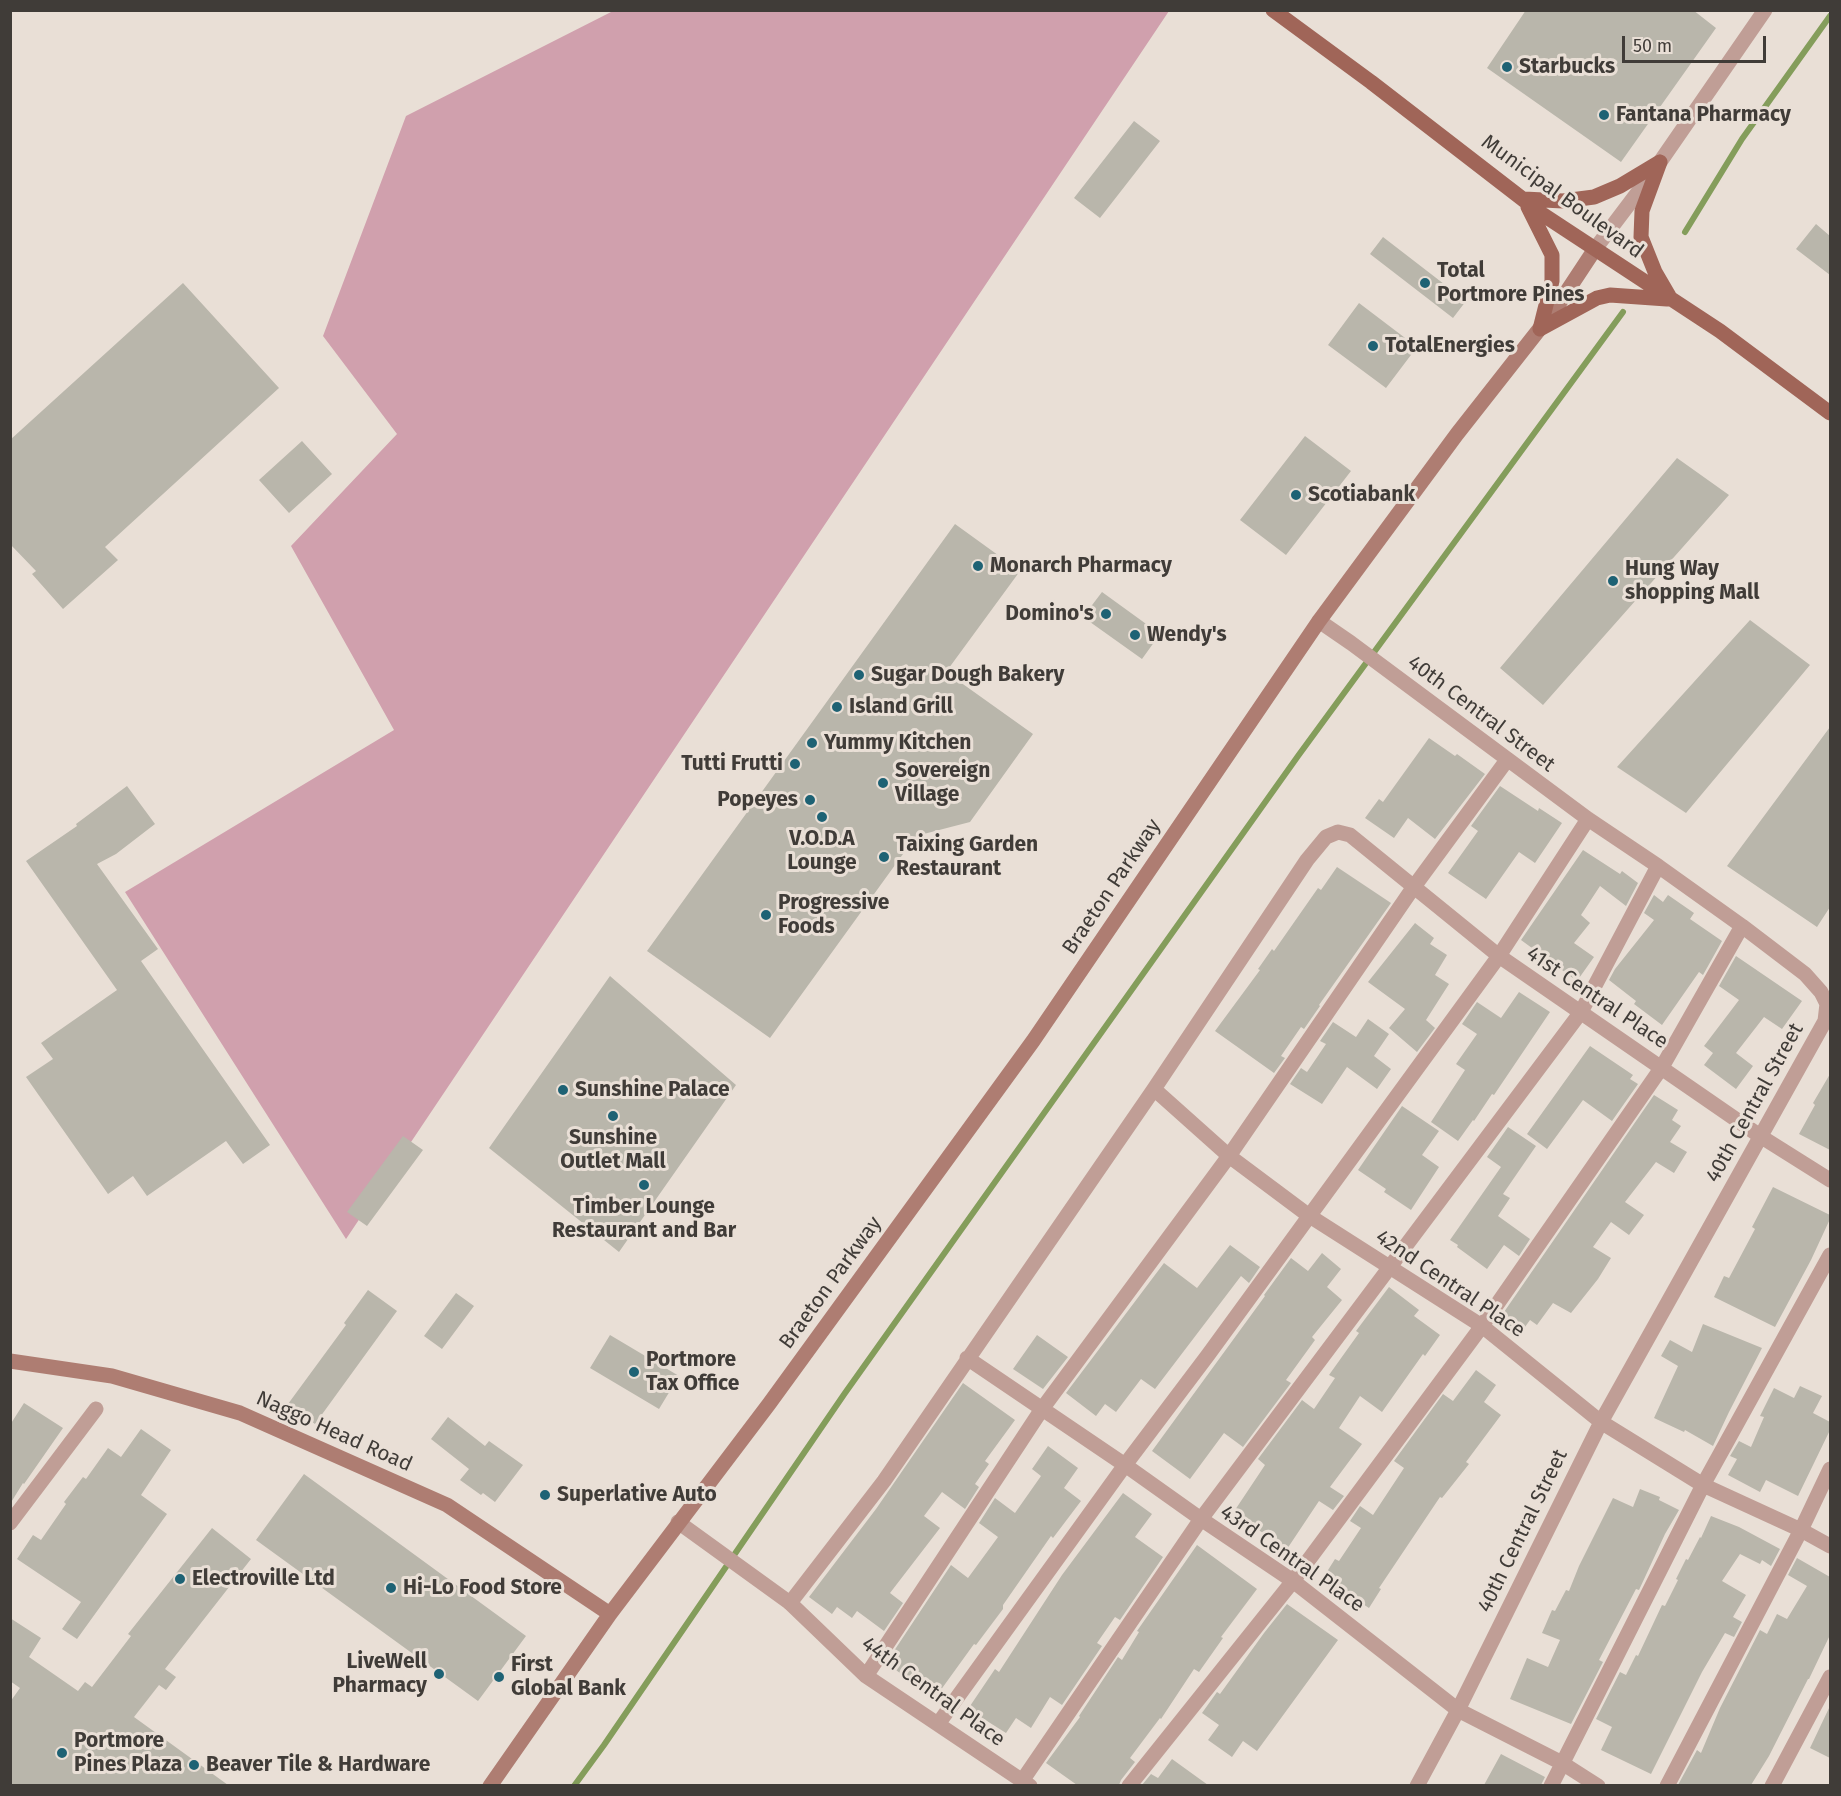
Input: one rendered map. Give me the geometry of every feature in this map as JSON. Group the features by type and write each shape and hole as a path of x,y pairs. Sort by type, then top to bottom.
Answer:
{"main road":[{"name":"Municipal Boulevard","path":"1274,10 1542,214 1720,331 1830,412"},
{"path":"1524,199 1563,201 1594,197 1620,186 1660,162"},
{"path":"1660,162 1642,211 1641,237 1655,272 1670,299"},
{"path":"1524,199 1552,255 1552,281 1539,329"},
{"name":"Braeton Parkway","path":"490,1785 610,1614 776,1395 1033,1041 1319,621 1457,434 1556,308 1595,249"},
{"path":"1539,329 1597,298 1610,295 1670,299"},
{"name":"Naggo Head Road","path":"10,1361 112,1376 240,1413 447,1505 610,1614"}],"street":[{"name":"Braeton Parkway","path":"1595,249 1660,162 1765,10"},
{"name":"40th Central Street","path":"1319,621 1588,819 1742,926 1805,974 1821,992 1827,1004 1825,1021 1601,1422 1458,1710 1417,1785"},
{"path":"866,1676 1042,1409 1228,1156 1413,888 1507,760"},
{"path":"938,1724 1499,956 1588,819"},
{"name":"41st Central Place","path":"1154,1089 1307,860 1326,837 1338,832 1350,835 1499,956 1760,1136 1830,1180"},
{"path":"1026,1783 1201,1520 1581,1012 1658,866"},
{"path":"1129,1785 1293,1581 1482,1326 1662,1067 1742,926"},
{"path":"790,1603 884,1481 1154,1089"},
{"name":"42nd Central Place","path":"1154,1089 1228,1156 1308,1215 1482,1326 1601,1422 1703,1485 1801,1530 1830,1546"},
{"path":"1551,1785 1703,1485 1830,1255"},
{"name":"43rd Central Place","path":"967,1358 1293,1581 1458,1710 1562,1763 1598,1785"},
{"path":"10,1523 96,1408"},
{"path":"1667,1785 1801,1530 1830,1469"},
{"name":"44th Central Place","path":"678,1522 790,1603 866,1676 1026,1783"},
{"path":"1772,1785 1830,1677"}],"shaded area":[{"path":"613,11 1169,11 346,1239 125,892 394,730 291,546 397,434 323,336 406,116"}],"building":[{"name":"Fantana Pharmacy","path":"1526,10 1693,10 1716,28 1621,162 1487,68"},
{"path":"1134,121 1160,141 1100,218 1074,198"},
{"path":"1816,224 1830,236 1830,275 1796,249"},
{"name":"Total Portmore Pines","path":"1383,237 1466,301 1453,318 1370,254"},
{"path":"183,283 279,388 105,547 118,560 63,609 32,574 36,571 10,544 10,440"},
{"name":"TotalEnergies","path":"1359,303 1417,347 1386,388 1328,345"},
{"name":"Scotiabank","path":"1305,436 1351,471 1286,555 1240,520"},
{"path":"302,441 332,474 289,513 259,480"},
{"name":"Hung Way shopping Mall","path":"1677,458 1729,495 1543,705 1500,668"},
{"name":"Sovereign Village","path":"955,524 1020,571 946,672 1033,734 970,822 916,836 770,1038 647,951"},
{"path":"1102,592 1160,634 1142,659 1083,617"},
{"path":"1750,620 1810,665 1686,813 1617,767"},
{"path":"1830,727 1830,907 1817,927 1727,866"},
{"path":"1429,738 1485,774 1435,839 1408,818 1394,838 1365,818 1379,799 1383,802"},
{"path":"127,786 155,824 116,854 97,864 158,949 141,961 270,1145 243,1164 226,1141 147,1196 133,1176 108,1194 26,1077 53,1059 41,1043 117,990 26,861 77,826 76,824"},
{"path":"1500,786 1538,811 1539,808 1562,823 1535,863 1519,852 1486,899 1448,873 1478,831 1471,826"},
{"path":"1583,850 1620,874 1622,871 1638,883 1626,906 1600,886 1581,915 1590,923 1574,943 1594,957 1577,981 1521,940"},
{"path":"1337,867 1391,903 1304,1029 1301,1027 1281,1056 1285,1058 1274,1073 1215,1031 1260,970 1258,969 1272,949 1274,951 1318,888 1321,890"},
{"path":"1654,895 1663,902 1668,895 1694,913 1690,919 1722,941 1703,975 1699,972 1662,1025 1634,1004 1636,1001 1609,980 1615,969 1654,920 1644,913"},
{"path":"1415,923 1434,938 1430,944 1447,955 1435,975 1449,984 1426,1020 1435,1028 1417,1052 1389,1028 1405,1009 1368,982"},
{"path":"1736,956 1802,1001 1782,1029 1764,1017 1736,1053 1753,1066 1736,1089 1704,1065 1713,1053 1704,1046 1739,1000 1719,986"},
{"name":"Sunshine Outlet Mall","path":"610,976 736,1085 619,1252 489,1148"},
{"path":"1519,992 1550,1012 1494,1095 1492,1094 1458,1141 1431,1122 1465,1070 1456,1064 1477,1034 1462,1024 1477,1002 1501,1018"},
{"path":"1368,1019 1389,1034 1374,1056 1391,1069 1377,1089 1347,1067 1322,1104 1290,1084 1301,1068 1307,1072 1326,1044 1320,1041 1333,1022 1356,1037"},
{"path":"1590,1046 1633,1075 1630,1079 1638,1084 1612,1121 1583,1100 1547,1149 1527,1134"},
{"path":"1830,1074 1830,1150 1799,1134"},
{"path":"1654,1095 1678,1110 1672,1120 1681,1126 1670,1142 1687,1152 1674,1173 1656,1162 1625,1202 1644,1215 1629,1235 1611,1222 1593,1247 1611,1258 1598,1279 1571,1313 1553,1303 1537,1325 1530,1320 1517,1338 1498,1325 1506,1313 1504,1312"},
{"path":"1402,1106 1439,1131 1422,1155 1439,1167 1411,1210 1384,1192 1386,1189 1358,1170"},
{"path":"1508,1127 1536,1146 1503,1194 1510,1198 1498,1216 1530,1239 1519,1256 1504,1245 1487,1269 1450,1240 1501,1167 1487,1157"},
{"path":"403,1136 423,1150 367,1226 347,1212"},
{"path":"1773,1187 1830,1215 1811,1260 1775,1327 1714,1297 1724,1276 1729,1278 1755,1229 1752,1227"},
{"path":"1230,1245 1260,1267 1249,1283 1241,1276 1155,1389 1141,1379 1116,1412 1105,1404 1096,1416 1066,1393 1164,1263 1197,1288"},
{"path":"1322,1253 1341,1269 1327,1287 1342,1300 1312,1337 1315,1340 1286,1380 1291,1383 1243,1447 1224,1433 1190,1479 1152,1451 1291,1258 1308,1271"},
{"path":"1389,1287 1419,1310 1414,1316 1440,1335 1425,1356 1423,1354 1382,1412 1360,1396 1339,1428 1362,1444 1330,1487 1344,1496 1333,1510 1319,1501 1287,1549 1233,1513 1265,1465 1258,1459 1302,1400 1314,1409 1335,1378 1329,1375 1359,1333 1356,1331"},
{"path":"368,1290 397,1311 315,1424 288,1404 346,1325 344,1323"},
{"path":"456,1293 474,1306 442,1349 424,1336"},
{"path":"1703,1324 1762,1348 1713,1446 1685,1430 1684,1432 1654,1418 1678,1366 1661,1356 1670,1340 1692,1352"},
{"name":"Portmore Tax Office","path":"610,1335 679,1376 659,1409 590,1368"},
{"path":"1037,1335 1068,1357 1043,1389 1013,1369"},
{"path":"1476,1370 1496,1385 1484,1402 1501,1415 1466,1462 1469,1464 1442,1498 1440,1497 1379,1588 1381,1589 1369,1608 1323,1578 1335,1559 1339,1561 1361,1528 1350,1521 1360,1506 1373,1515 1404,1468 1394,1461 1443,1394 1453,1401"},
{"path":"963,1383 1015,1420 985,1461 989,1464 975,1484 979,1487 965,1509 942,1492 924,1516 940,1528 890,1593 903,1603 884,1631 857,1611 852,1618 837,1607 832,1614 809,1597 876,1509"},
{"path":"1800,1386 1822,1396 1813,1413 1830,1422 1830,1430 1798,1496 1766,1480 1760,1492 1728,1475 1737,1459 1730,1456 1739,1441 1751,1447 1764,1417 1760,1416 1774,1388 1794,1398"},
{"path":"24,1403 63,1428 10,1504 10,1425"},
{"path":"448,1417 485,1446 489,1441 523,1465 495,1502 460,1480 469,1469 431,1439"},
{"path":"141,1429 171,1450 141,1495 167,1514 77,1639 62,1629 81,1602 17,1559 33,1535 41,1540 66,1504 64,1502 83,1477 86,1479 108,1448 121,1457"},
{"path":"1048,1446 1078,1468 1064,1488 1081,1501 1053,1538 1051,1536 1003,1605 1003,1609 935,1698 886,1663 951,1565 968,1578 998,1537 979,1523 995,1498 1015,1513 1041,1476 1032,1469"},
{"name":"Hi-Lo Food Store","path":"304,1474 526,1636 478,1701 256,1540"},
{"path":"1640,1489 1660,1497 1659,1500 1679,1510 1639,1590 1636,1589 1599,1660 1603,1662 1571,1724 1510,1699 1527,1658 1548,1667 1560,1640 1542,1633 1552,1610 1555,1611 1566,1590 1569,1591 1613,1498 1633,1507"},
{"path":"1123,1493 1152,1514 1135,1537 1163,1557 1120,1620 1115,1617 1097,1643 1102,1646 1062,1705 1050,1697 1031,1728 1016,1718 1006,1733 968,1709 995,1669 999,1672 1062,1575"},
{"path":"1711,1516 1739,1527 1780,1549 1771,1566 1762,1560 1760,1564 1740,1554 1722,1581 1746,1595 1733,1617 1742,1622 1734,1637 1725,1633 1702,1672 1651,1774 1601,1750 1612,1727 1596,1719 1620,1672 1626,1675 1636,1655 1638,1656 1662,1605 1665,1606 1686,1559 1688,1560 1701,1538"},
{"path":"212,1528 251,1559 165,1669 176,1677 166,1690 159,1685 134,1717 228,1785 10,1785 10,1702 20,1688 10,1681 10,1618 41,1638 29,1657 78,1691 85,1682 92,1687 131,1636 128,1634"},
{"path":"1197,1545 1257,1589 1221,1637 1223,1638 1199,1672 1194,1669 1161,1719 1130,1758 1135,1762 1119,1785 1077,1785 1046,1763 1080,1717 1118,1657 1122,1660 1139,1632 1137,1631"},
{"path":"1797,1558 1830,1577 1830,1635 1769,1756 1751,1785 1678,1785 1697,1750 1701,1753 1720,1708 1760,1630 1767,1634 1777,1614 1787,1619 1807,1586 1788,1575"},
{"path":"1287,1604 1338,1640 1257,1751 1243,1741 1232,1757 1208,1740 1219,1725 1202,1713 1217,1692 1220,1694"},
{"path":"1830,1706 1830,1758 1810,1748"},
{"path":"1501,1754 1545,1777 1541,1785 1484,1785"},
{"path":"1172,1759 1208,1785 1142,1785 1151,1774 1158,1778"}],"waterway":[{"path":"1685,232 1742,139 1830,16"},
{"path":"574,1786 845,1393 1298,756 1623,312"}],"place":[{"name":"Starbucks","path":"1507,67"},
{"name":"Fantana Pharmacy","path":"1604,115"},
{"name":"Total Portmore Pines","path":"1425,283"},
{"name":"TotalEnergies","path":"1373,346"},
{"name":"Scotiabank","path":"1296,495"},
{"name":"Monarch Pharmacy","path":"978,566"},
{"name":"Hung Way shopping Mall","path":"1613,581"},
{"name":"Domino's","path":"1106,614"},
{"name":"Wendy's","path":"1135,635"},
{"name":"Sugar Dough Bakery","path":"859,675"},
{"name":"Island Grill","path":"837,707"},
{"name":"Yummy Kitchen","path":"812,743"},
{"name":"Tutti Frutti","path":"795,764"},
{"name":"Sovereign Village","path":"883,783"},
{"name":"Popeyes","path":"810,800"},
{"name":"V.O.D.A Lounge","path":"822,817"},
{"name":"Taixing Garden Restaurant","path":"884,857"},
{"name":"Progressive Foods","path":"766,915"},
{"name":"Sunshine Palace","path":"563,1090"},
{"name":"Sunshine Outlet Mall","path":"613,1116"},
{"name":"Timber Lounge Restaurant and Bar","path":"644,1185"},
{"name":"Portmore Tax Office","path":"634,1372"},
{"name":"Superlative Auto","path":"545,1495"},
{"name":"Electroville Ltd","path":"180,1579"},
{"name":"Hi-Lo Food Store","path":"391,1588"},
{"name":"LiveWell Pharmacy","path":"439,1674"},
{"name":"First Global Bank","path":"499,1677"},
{"name":"Portmore Pines Plaza","path":"62,1753"},
{"name":"Beaver Tile & Hardware","path":"194,1765"}]}
